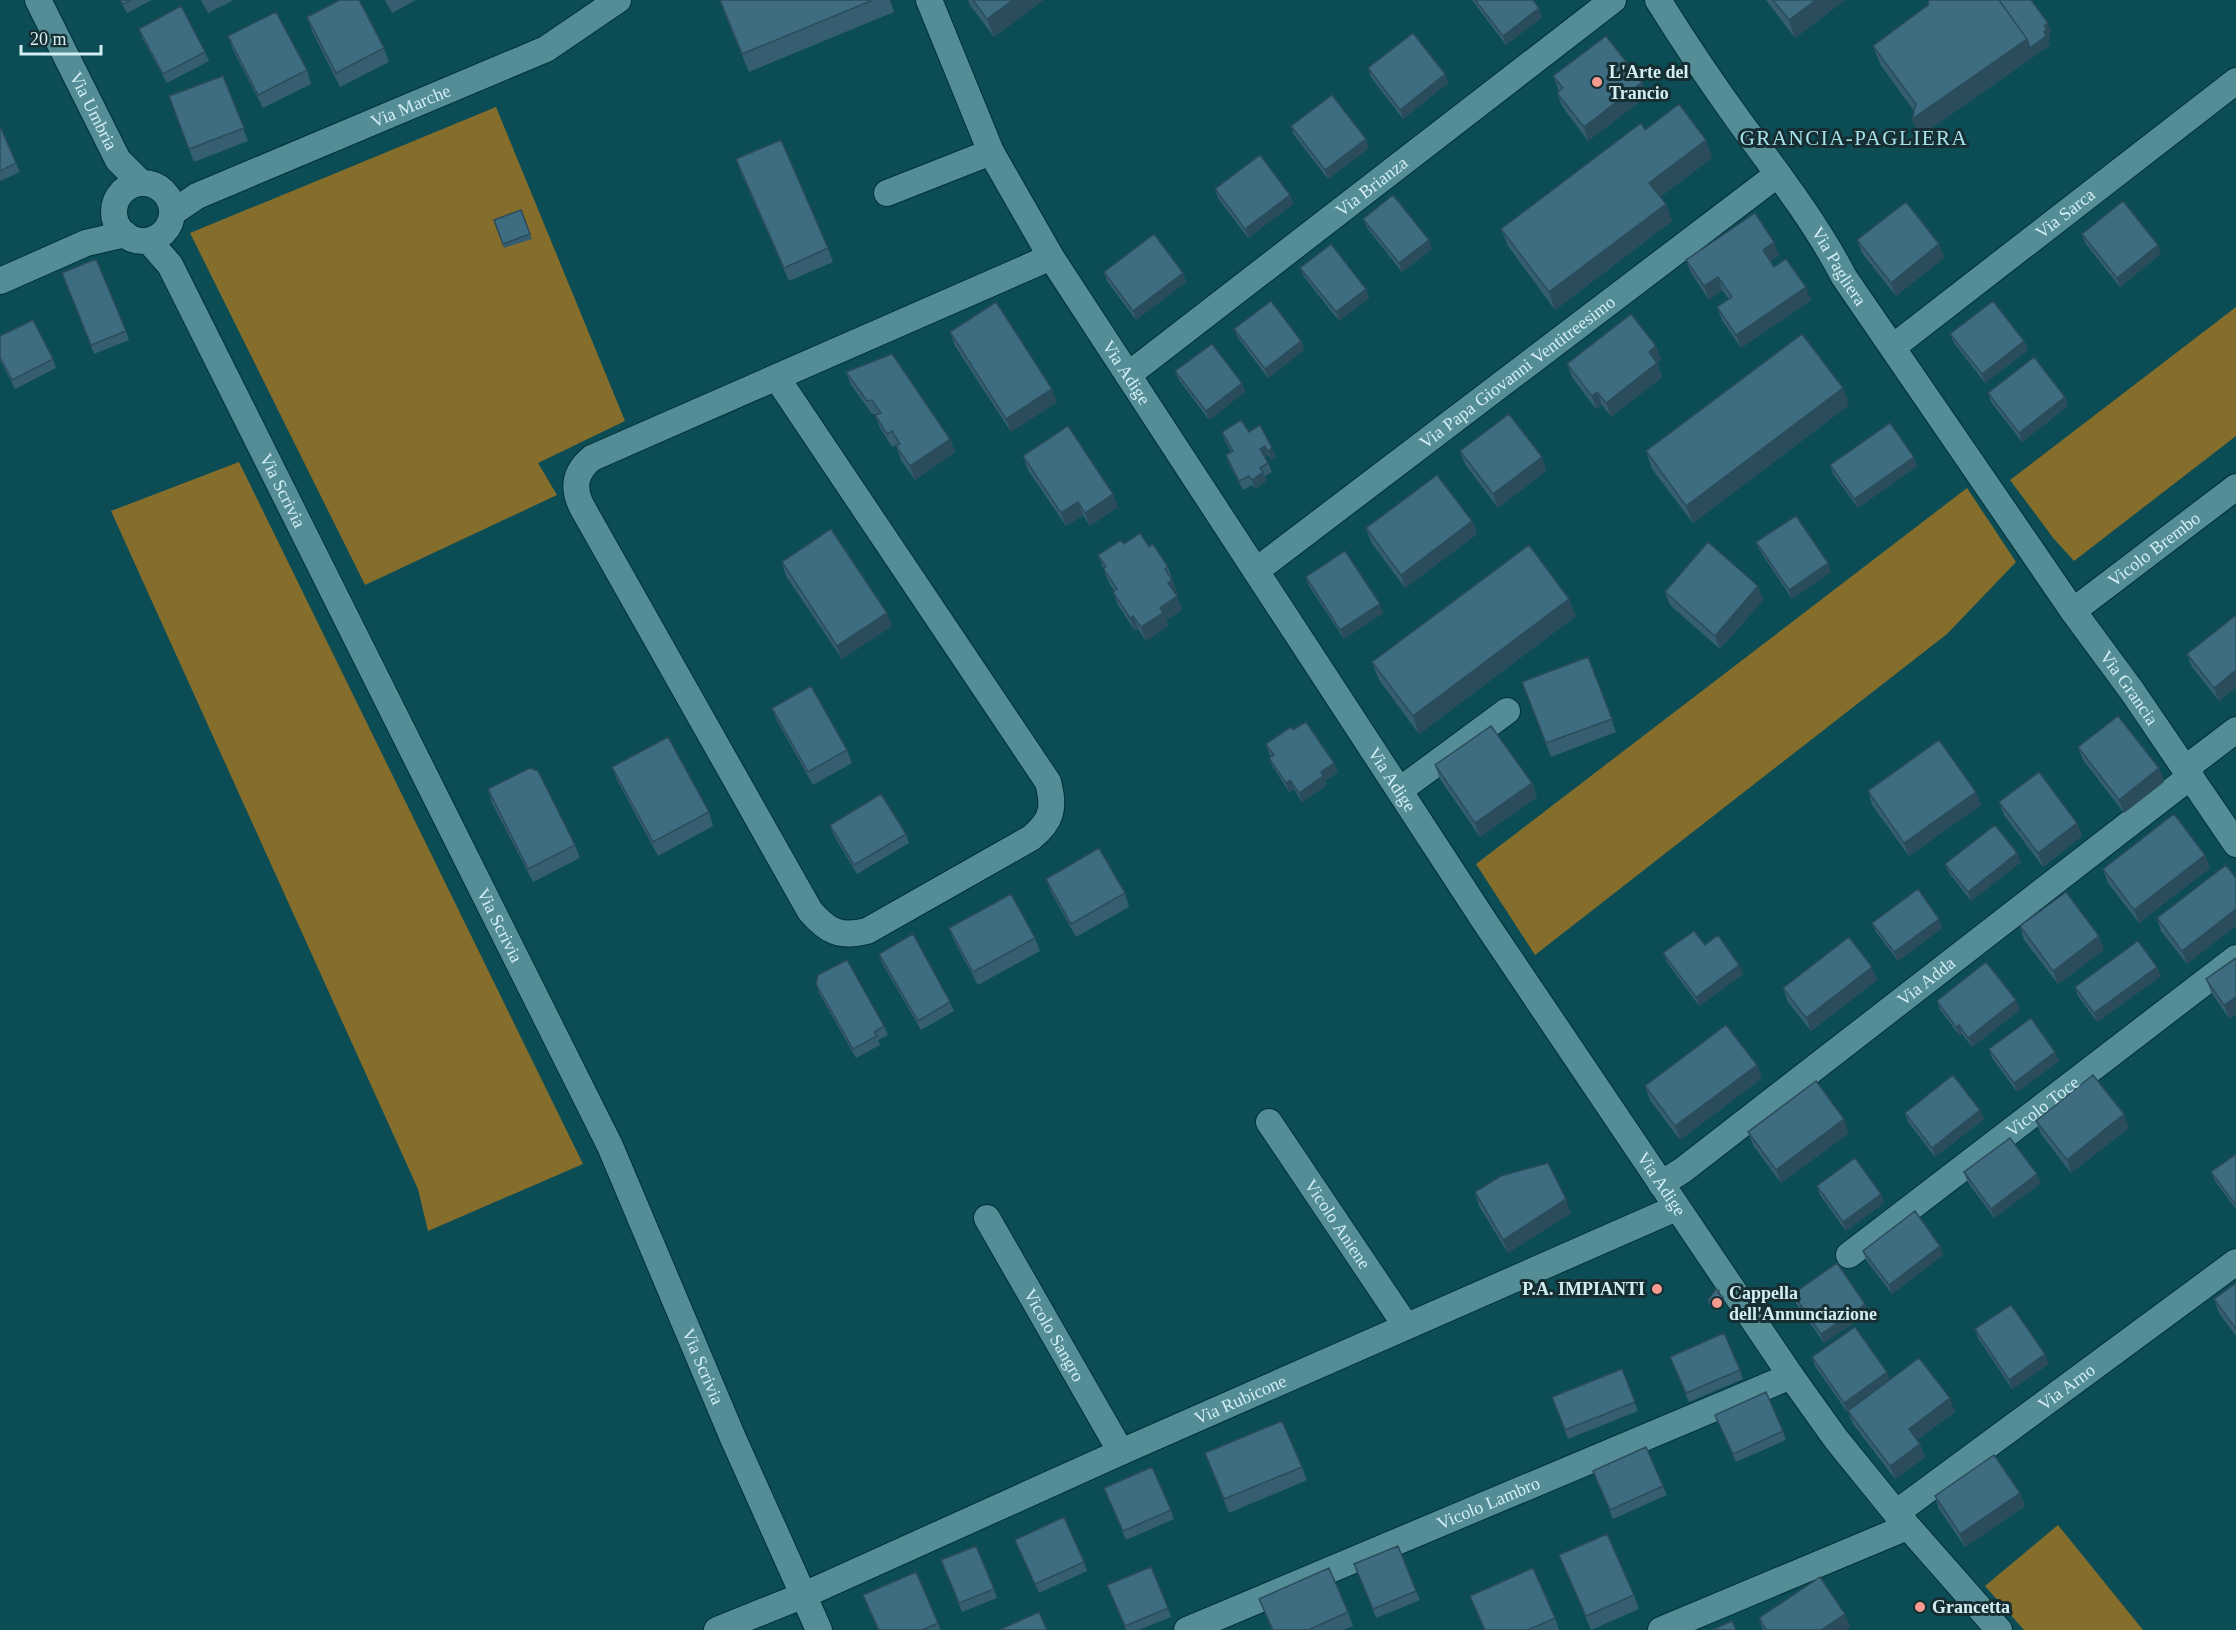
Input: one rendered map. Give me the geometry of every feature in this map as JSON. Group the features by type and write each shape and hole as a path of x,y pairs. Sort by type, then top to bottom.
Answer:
{"street":[{"name":"Via Umbria","path":"38,0 131,187"},
{"name":"Via Marche","path":"0,281 86,243 149,223 197,196 546,49 618,0"},
{"name":"Via Adige","path":"929,0 991,152 1051,257 1400,790 1676,1208 1791,1376 1836,1439 1901,1520 1999,1630"},
{"name":"Via Brianza","path":"1128,375 1613,0"},
{"name":"Via Pagliera","path":"1658,0 1832,253 1844,277 2019,533"},
{"name":"Via Sarca","path":"1893,347 2236,81"},
{"path":"887,194 991,152"},
{"name":"Via Papa Giovanni Ventitreesimo","path":"1257,570 1778,174"},
{"path":"154,184 165,192 149,223 114,206 131,187 154,184"},
{"name":"Via Scrivia","path":"149,223 610,1146 736,1444 819,1630"},
{"path":"777,378 1048,782 1051,791 1050,818 1044,828 1031,838 867,931 852,935 841,934 829,929 810,911 582,507 575,485 578,474 583,465 592,458 1051,257"},
{"name":"Vicolo Brembo","path":"2073,611 2236,487"},
{"name":"Via Grancia","path":"2019,533 2189,772 2236,844"},
{"path":"1400,790 1508,711"},
{"name":"Via Adda","path":"1661,1184 1683,1170 2189,772 2236,730"},
{"name":"Vicolo Toce","path":"1849,1255 2236,957"},
{"name":"Vicolo Aniene","path":"1269,1122 1406,1326"},
{"name":"Via Rubicone","path":"717,1630 804,1595 1121,1452 1676,1208"},
{"name":"Vicolo Sangro","path":"987,1218 1121,1452"},
{"name":"Via Arno","path":"1901,1520 2236,1262"},
{"name":"Vicolo Lambro","path":"1186,1630 1791,1376"},
{"path":"1661,1630 1901,1520"}],"shaded area":[{"path":"496,107 625,421 538,463 557,495 365,585 190,233"},
{"path":"2236,307 2236,436 2074,561 2054,539 2010,480"},
{"path":"239,462 583,1164 428,1231 418,1189 111,511"},
{"path":"1967,488 2016,562 1947,634 1535,955 1476,864"},
{"path":"2058,1525 2143,1630 2024,1630 1985,1586"}],"building":[{"path":"340,0 359,0 384,48 336,73 307,17"},
{"path":"720,0 873,0 742,54"},
{"path":"973,0 1013,0 987,19"},
{"path":"1475,0 1533,0 1539,8 1503,36"},
{"path":"1773,0 1816,0 1789,20"},
{"path":"1929,0 1999,0 2027,39 1912,119 1916,104 1873,46 1928,5"},
{"path":"1999,0 2031,0 2048,23 2044,26 2047,29 2044,32 2046,36 2030,48 2027,39"},
{"path":"181,6 205,52 163,74 139,29"},
{"path":"276,12 307,70 258,95 228,36"},
{"path":"1413,33 1445,74 1400,110 1368,68"},
{"path":"1606,36 1642,82 1584,127 1557,93 1563,88 1553,76"},
{"path":"223,76 244,128 189,149 169,96"},
{"path":"1332,95 1366,139 1325,170 1291,126"},
{"path":"1679,104 1706,140 1649,183 1666,204 1549,292 1501,229 1641,123 1645,130"},
{"path":"0,126 16,163 0,171"},
{"path":"781,140 828,248 784,268 736,159"},
{"path":"1260,155 1290,195 1245,229 1215,189"},
{"path":"1393,195 1429,240 1399,263 1363,219"},
{"path":"2123,201 2158,245 2117,278 2082,234"},
{"path":"1906,202 1939,244 1891,283 1857,240"},
{"path":"521,210 530,234 503,244 494,220"},
{"path":"1755,213 1774,242 1763,250 1774,267 1786,259 1806,287 1736,335 1717,307 1732,297 1718,277 1704,286 1686,260"},
{"path":"1154,234 1183,273 1133,311 1104,272"},
{"path":"1331,244 1366,289 1336,312 1300,268"},
{"path":"96,259 126,331 91,345 62,273"},
{"path":"1271,301 1301,341 1265,369 1234,329"},
{"path":"1993,301 2024,341 1982,374 1950,334"},
{"path":"996,302 1052,389 1006,419 950,332"},
{"path":"1631,314 1656,346 1649,352 1657,363 1606,403 1597,392 1592,396 1567,364"},
{"path":"33,320 53,359 12,380 0,357 0,336"},
{"path":"1802,334 1843,388 1686,506 1646,451"},
{"path":"1212,344 1242,383 1206,411 1175,371"},
{"path":"892,354 950,439 910,466 896,446 900,444 892,431 887,434 875,415 881,413 872,400 867,401 846,372"},
{"path":"2034,357 2065,397 2019,433 1988,393"},
{"path":"1509,414 1542,457 1493,494 1460,451"},
{"path":"1241,420 1249,432 1260,425 1272,448 1268,451 1265,446 1260,449 1268,463 1260,468 1263,472 1252,480 1249,476 1239,481 1226,455 1233,451 1222,432"},
{"path":"1890,423 1914,457 1854,499 1830,465"},
{"path":"1068,426 1113,494 1085,513 1078,502 1061,513 1023,456"},
{"path":"1437,475 1472,521 1401,575 1366,528"},
{"path":"1796,516 1828,563 1789,590 1756,542"},
{"path":"831,529 887,613 837,646 782,562"},
{"path":"1140,533 1149,547 1153,544 1168,567 1165,569 1172,580 1168,583 1177,596 1160,608 1163,613 1141,627 1133,616 1130,618 1113,592 1117,589 1103,568 1106,567 1098,555 1121,540 1124,544"},
{"path":"1708,542 1758,586 1715,636 1665,592"},
{"path":"1529,545 1569,599 1413,716 1372,662"},
{"path":"1345,551 1380,604 1340,630 1306,577"},
{"path":"2236,615 2236,670 2214,688 2187,654"},
{"path":"1588,657 1612,719 1546,743 1522,682"},
{"path":"811,686 847,750 808,772 772,708"},
{"path":"2118,716 2159,768 2119,800 2078,747"},
{"path":"1306,722 1334,763 1321,772 1323,776 1299,793 1290,780 1286,783 1269,758 1274,755 1266,744 1291,727 1293,730"},
{"path":"1491,726 1532,783 1475,823 1435,765"},
{"path":"668,737 709,812 653,842 612,767"},
{"path":"1939,740 1976,792 1904,843 1868,791"},
{"path":"530,768 538,771 575,845 528,869 488,789"},
{"path":"2039,772 2077,823 2038,853 1999,802"},
{"path":"881,794 906,834 854,865 830,825"},
{"path":"2174,814 2205,855 2134,910 2103,869"},
{"path":"1995,825 2017,853 1968,892 1945,864"},
{"path":"1099,848 1125,893 1071,924 1046,879"},
{"path":"2226,865 2236,878 2236,909 2182,951 2157,918"},
{"path":"1918,889 1939,919 1894,952 1872,923"},
{"path":"2066,892 2099,936 2053,971 2020,926"},
{"path":"1011,894 1035,938 973,972 949,928"},
{"path":"1694,931 1705,945 1718,935 1739,965 1696,997 1663,953"},
{"path":"913,934 950,1002 918,1021 879,954"},
{"path":"1849,937 1872,967 1806,1018 1783,988"},
{"path":"2138,941 2157,967 2094,1013 2075,987"},
{"path":"2236,958 2236,997 2224,1005 2206,979"},
{"path":"847,960 884,1026 874,1032 877,1036 853,1049 816,984 818,975"},
{"path":"1986,962 2016,1000 1968,1038 1959,1025 1956,1027 1937,1001"},
{"path":"2031,1018 2055,1052 2014,1083 1989,1049"},
{"path":"1726,1025 1757,1065 1675,1126 1645,1086"},
{"path":"1953,1075 1980,1110 1932,1148 1905,1113"},
{"path":"2093,1075 2124,1114 2067,1160 2036,1121"},
{"path":"1816,1081 1844,1119 1776,1170 1748,1132"},
{"path":"2010,1138 2037,1174 1991,1209 1964,1172"},
{"path":"2236,1154 2236,1205 2211,1172"},
{"path":"1855,1158 1881,1194 1843,1222 1817,1186"},
{"path":"1548,1163 1566,1199 1503,1240 1475,1192 1501,1176"},
{"path":"1915,1211 1940,1246 1889,1285 1863,1251"},
{"path":"1837,1263 1865,1304 1821,1334 1793,1294"},
{"path":"2236,1283 2236,1329 2214,1299"},
{"path":"1716,1289 1723,1297 1716,1306 1708,1300"},
{"path":"2011,1305 2045,1354 2009,1380 1975,1329"},
{"path":"1855,1327 1887,1372 1844,1403 1812,1357"},
{"path":"1724,1333 1740,1370 1686,1393 1670,1357"},
{"path":"1919,1358 1950,1398 1909,1429 1920,1444 1890,1466 1848,1411"},
{"path":"1622,1369 1635,1402 1565,1430 1552,1397"},
{"path":"1766,1392 1783,1431 1733,1454 1715,1415"},
{"path":"1282,1421 1302,1467 1224,1499 1205,1453"},
{"path":"1646,1447 1663,1486 1610,1510 1593,1471"},
{"path":"1994,1455 2020,1493 1960,1534 1935,1496"},
{"path":"1152,1467 1171,1510 1123,1531 1104,1488"},
{"path":"1064,1517 1084,1562 1035,1584 1015,1540"},
{"path":"1607,1534 1634,1595 1586,1616 1559,1555"},
{"path":"976,1546 994,1589 959,1603 941,1560"},
{"path":"1398,1546 1416,1591 1373,1609 1354,1564"},
{"path":"1151,1567 1168,1608 1125,1626 1107,1585"},
{"path":"1329,1568 1348,1612 1308,1630 1273,1630 1259,1599"},
{"path":"1533,1568 1555,1618 1528,1630 1485,1630 1470,1596"},
{"path":"916,1572 938,1623 922,1630 879,1630 863,1595"},
{"path":"1820,1577 1845,1614 1821,1630 1766,1630 1759,1618"},
{"path":"1039,1612 1047,1630 999,1630"},
{"path":"1732,1621 1736,1630 1712,1630"}],"place":[{"name":"L'Arte del Trancio","path":"1597,82"},
{"name":"P.A. IMPIANTI","path":"1657,1289"},
{"name":"Cappella dell'Annunciazione","path":"1717,1303"},
{"name":"Grancetta","path":"1920,1607"}],"district":[{"name":"GRANCIA-PAGLIERA","path":"1854,138"}]}
